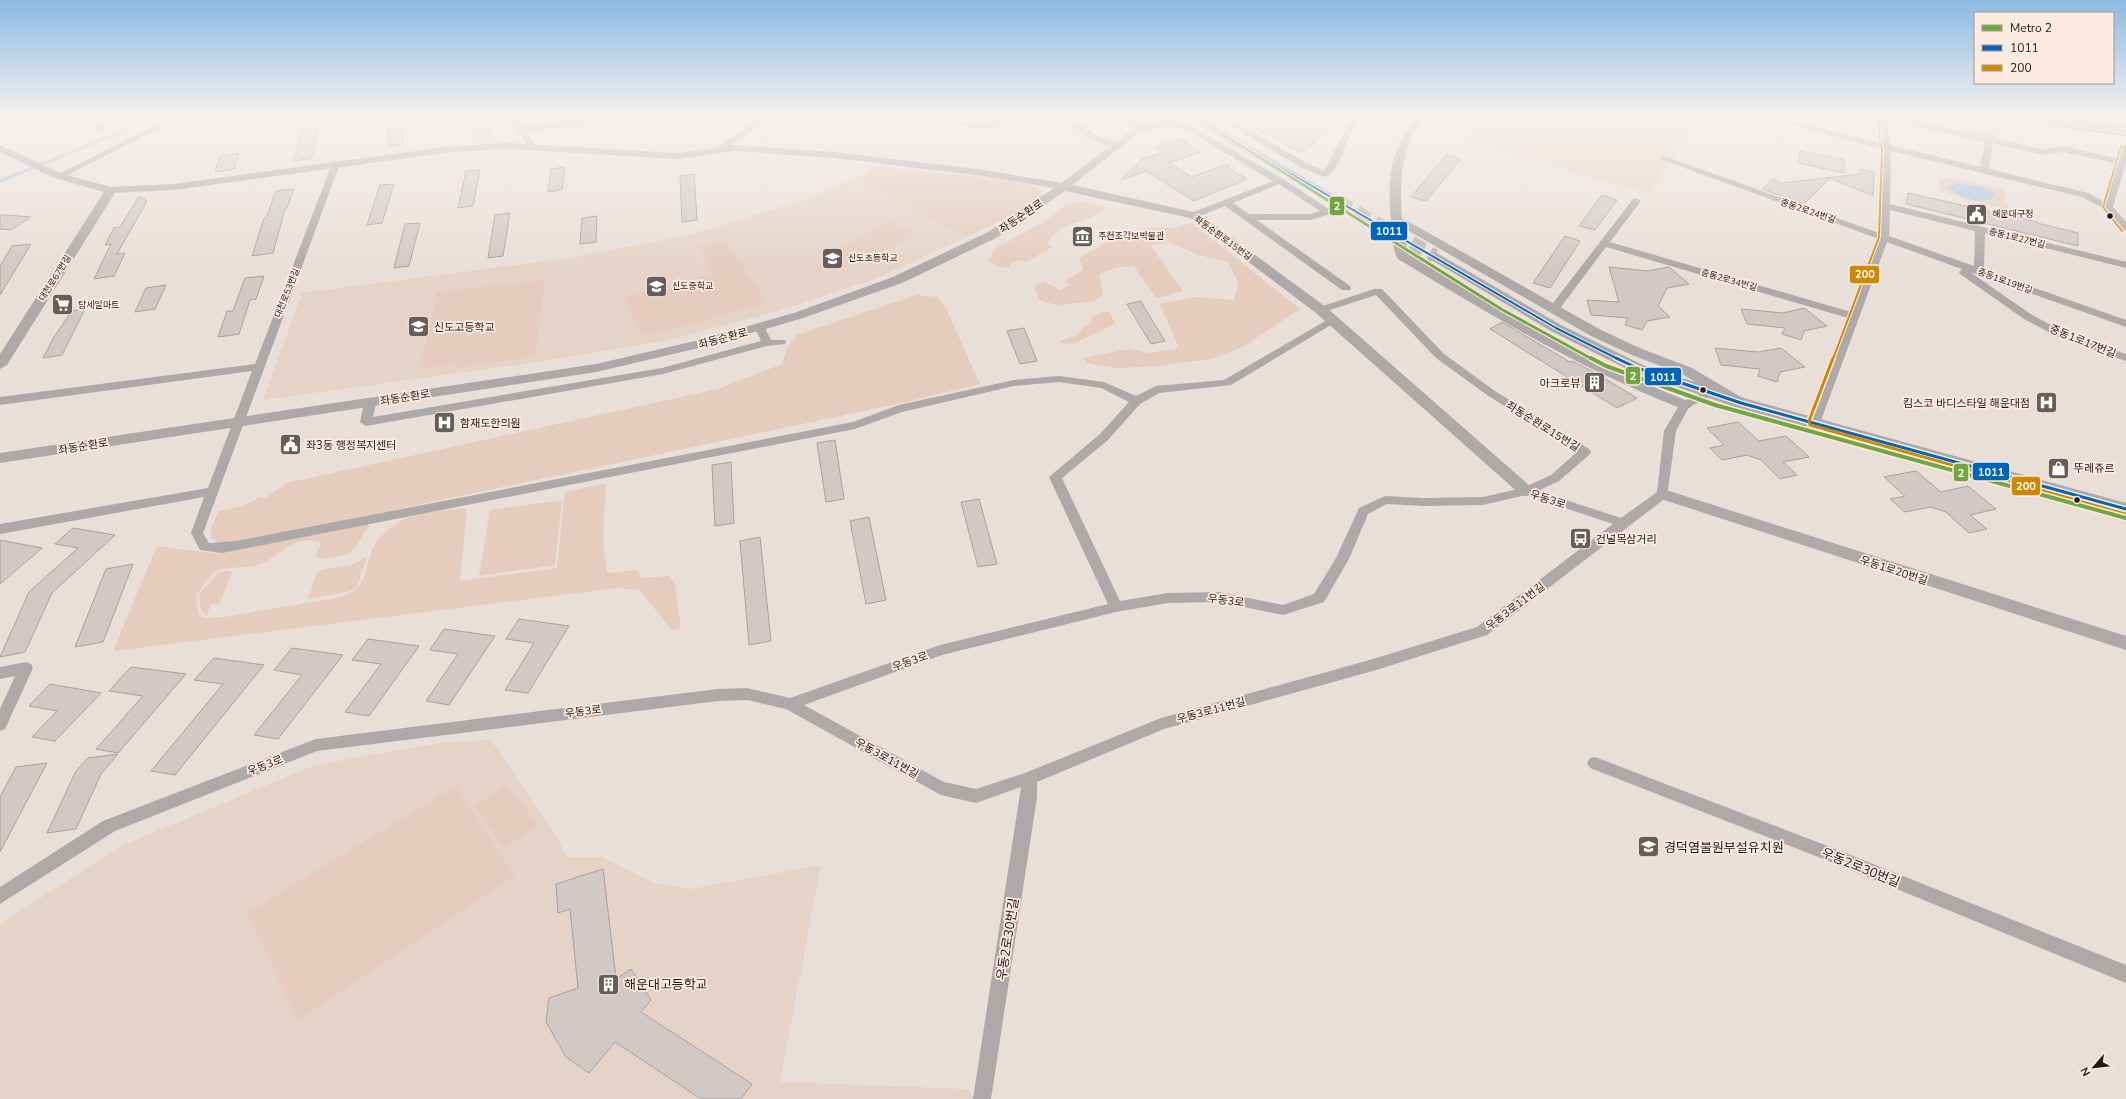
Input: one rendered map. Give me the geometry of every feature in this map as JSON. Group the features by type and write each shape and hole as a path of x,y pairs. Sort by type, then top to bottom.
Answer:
{"main road":[{"path":"1277,166 1338,202"},
{"path":"1435,256 1556,328 1637,368 1710,394 1741,403 2126,509"}],"street":[{"name":"좌동순환로15번길","path":"37,166 59,176 111,190 174,187 320,166"},
{"path":"59,176 78,166"},
{"name":"대천로53번길","path":"237,422 335,166"},
{"name":"좌동순환로15번길","path":"928,166 1037,181 1194,215 1321,310 1526,491 1555,478 1585,452 1491,393 1440,356 1378,291 1321,310"},
{"name":"좌동순환로","path":"0,458 596,368 665,354 760,328 860,294 922,270 994,234 1064,188 1091,166"},
{"path":"1247,217 1311,217 1327,212 1253,166"},
{"path":"1306,166 1335,180"},
{"path":"1324,174 1332,166"},
{"path":"1398,166 1396,171 1396,219 1402,256 1544,341 1618,379 1685,404"},
{"name":"중동2로24번길","path":"1682,166 1884,238"},
{"path":"1814,423 1884,238 1887,166"},
{"path":"1968,166 2085,195 2108,207 2126,228"},
{"path":"2108,207 2120,166"},
{"path":"1194,215 1280,182"},
{"name":"대천로67번길","path":"0,365 111,190"},
{"path":"1554,309 1636,201"},
{"path":"1226,202 1346,288"},
{"name":"중동1로27번길","path":"1885,206 2126,265"},
{"path":"1396,219 1603,336 1687,372 1741,403"},
{"path":"1979,272 1980,229"},
{"name":"중동1로19번길","path":"1884,238 2126,324"},
{"name":"중동2로34번길","path":"1604,243 1855,316"},
{"name":"중동1로17번길","path":"1967,268 1964,272 2028,317 2064,336 2126,358"},
{"path":"1116,607 1056,477 1104,437 1136,401 1156,390 1227,383 1332,320"},
{"path":"760,328 767,343"},
{"path":"370,403 366,422 518,398 663,371 767,343 781,342"},
{"path":"0,401 258,367"},
{"path":"237,422 197,533 206,547 222,548 855,425 899,409 1014,383 1059,379 1104,385 1136,401"},
{"path":"1623,524 1663,494 1670,431 1685,404 1710,394"},
{"name":"우동3로","path":"0,896 109,826 316,745 718,694 747,694 790,704 940,650 1116,607 1168,598 1219,597 1283,610 1319,598 1342,559 1363,510 1385,500 1424,502 1484,500 1526,491 1623,524"},
{"path":"0,529 211,492"},
{"name":"우동1로20번길","path":"1663,494 2126,643"},
{"name":"우동3로11번길","path":"790,704 940,788 976,796 1029,778 1161,724 1373,665 1482,631 1623,524"},
{"path":"0,673 26,668 0,725"},
{"name":"우동2로30번길","path":"1595,763 1832,855 2126,974"},
{"name":"우동2로30번길","path":"982,1099 1029,797 1029,778"}],"shaded area":[{"path":"871,166 874,166 1005,179 1028,184 1039,188 1042,192 1038,198 1020,211 967,237 853,179 866,173"},
{"path":"1551,166 1666,166 1650,193"},
{"path":"1949,177 2005,190 2004,201 2009,205 2008,210 1971,202 1941,190 1938,179","holes":["1954,184 1975,185 1994,193 1984,201 1968,197 1951,190 1949,187"]},
{"path":"853,179 967,237 875,279 778,311 664,341 544,361 263,400 302,293 568,258 689,235 811,198"},
{"path":"1082,201 1107,208 1092,217 1059,230 1051,238 1048,244 1052,247 1026,262 1019,260 1010,264 1009,267 1003,268 989,261 994,249 1044,222 1066,205"},
{"path":"890,221 916,234 859,264 834,249"},
{"path":"1192,223 1300,309 1244,346 1212,359 1158,366 1118,368 1087,363 1083,358 1129,349 1148,353 1179,348 1160,304 1194,297 1234,300 1238,282 1228,262 1198,255 1168,242 1151,246 1183,291 1156,298 1134,266 1115,268 1099,274 1103,294 1094,301 1056,305 1039,300 1034,286 1044,282 1061,290 1070,285 1065,282 1083,270 1080,258 1118,235 1130,235 1146,228 1173,228"},
{"path":"724,239 767,303 652,335 640,334 624,298 712,274 699,247"},
{"path":"545,280 535,357 456,368 454,364 420,369 437,292"},
{"path":"917,295 937,297 945,306 980,384 902,403 242,542 222,544 211,538 211,528 219,511 242,506 260,497 264,499 287,483 718,389 782,364 788,346 797,335"},
{"path":"1101,312 1110,312 1115,324 1076,343 1066,344 1060,341 1078,335 1081,330 1091,322 1092,317"},
{"path":"606,483 603,539 607,573 637,570 642,578 670,576 675,586 681,627 672,630 639,590 618,588 113,651 157,546 212,553 366,524 370,526 353,550 350,553 341,556 319,559 316,555 321,543 311,540 288,546 268,560 256,566 219,569 213,573 196,595 199,615 204,618 224,617 342,597 351,593 361,582 374,546 382,535 394,525 408,517 425,513 467,508 460,581 557,568 565,492"},
{"path":"562,500 555,565 479,576 490,510"},
{"path":"367,557 357,586 351,591 308,599 317,573 321,570 352,565"},
{"path":"219,572 232,572 220,603 210,605 207,616 201,609 199,594"},
{"path":"491,740 558,838 566,857 603,857 654,883 691,889 821,865 780,1082 967,1089 975,1099 0,1099 0,924 121,846 315,765 441,743"},
{"path":"507,785 538,825 505,848 474,806"},
{"path":"456,786 515,876 298,1020 247,913"}],"water":[{"path":"1954,184 1980,187 1994,193 1995,196 1985,201 1972,200 1959,195 1949,188"}],"building":[{"path":"217,166 235,166 234,169 215,172"},
{"path":"1135,166 1174,166 1192,177 1222,166 1228,166 1228,168 1247,179 1194,201 1146,171 1121,180"},
{"path":"1437,166 1455,166 1426,201 1411,197"},
{"path":"1813,166 1844,166 1844,173"},
{"path":"565,167 562,190 548,192 551,169"},
{"path":"1860,169 1874,172 1873,196 1830,178 1804,204 1762,189 1773,179 1782,183 1860,174"},
{"path":"480,170 473,206 458,208 466,171"},
{"path":"694,174 697,220 682,222 680,176"},
{"path":"394,184 382,223 367,225 380,185"},
{"path":"294,189 287,208 285,209 273,253 252,256 264,218 266,218 276,191"},
{"name":"해운대구청","path":"1908,193 2037,222 2078,233 2078,246 1906,204"},
{"path":"1602,195 1617,200 1595,230 1579,226"},
{"path":"139,196 147,201 117,254 125,253 114,276 94,279 111,244 105,245 114,228 120,227"},
{"path":"510,213 503,256 488,258 495,215"},
{"path":"0,215 31,217 11,230 0,229"},
{"path":"597,216 596,242 580,244 582,218"},
{"path":"420,223 409,266 394,268 405,224"},
{"path":"1565,236 1580,241 1550,288 1533,283"},
{"path":"31,244 0,295 0,266 12,246"},
{"path":"1609,267 1648,271 1669,267 1689,284 1667,288 1658,306 1670,317 1647,321 1642,330 1625,325 1628,318 1591,315 1587,300 1619,302"},
{"path":"264,276 256,299 250,300 239,334 218,337 227,311 233,311 245,278"},
{"path":"166,285 155,309 135,312 146,288"},
{"path":"1141,301 1165,341 1151,344 1127,304"},
{"path":"1804,308 1827,326 1804,331 1801,340 1782,334 1785,328 1747,324 1741,309 1783,313"},
{"path":"85,309 62,355 43,358 54,337 72,311"},
{"path":"1502,322 1570,362 1572,361 1592,371 1637,398 1617,408 1490,329"},
{"path":"1024,328 1037,361 1020,364 1007,331"},
{"path":"1715,348 1758,352 1781,348 1805,367 1780,372 1777,382 1758,376 1760,369 1721,365"},
{"path":"1738,422 1759,441 1786,436 1809,457 1783,462 1797,475 1780,479 1761,460 1747,455 1722,460 1710,448 1724,445 1707,428"},
{"path":"835,440 844,499 826,502 817,443"},
{"path":"731,462 734,523 715,526 712,465"},
{"path":"1916,471 1941,492 1968,486 1996,509 1970,515 1987,529 1969,533 1946,512 1931,507 1905,512 1890,499 1905,496 1884,477"},
{"path":"979,499 997,564 978,567 961,502"},
{"path":"869,517 886,600 866,604 850,521"},
{"path":"73,528 115,535 52,593 25,652 0,657 29,592 78,548 55,544"},
{"path":"760,537 771,641 749,645 740,541"},
{"path":"0,540 42,548 0,584"},
{"path":"133,564 103,642 75,647 106,569"},
{"path":"519,619 569,626 528,693 505,690 534,643 506,639"},
{"path":"444,629 495,636 449,705 426,701 458,654 430,650"},
{"path":"368,639 419,646 369,716 345,712 381,664 352,660"},
{"path":"292,648 343,655 278,739 254,735 302,675 274,670"},
{"path":"214,658 264,665 175,775 151,771 223,684 194,680"},
{"path":"131,667 186,674 118,753 96,749 143,696 109,691"},
{"path":"50,684 101,693 55,741 32,737 57,711 29,706"},
{"path":"118,754 101,774 76,829 47,833 76,771 88,758"},
{"path":"47,763 0,852 0,797 16,767"},
{"name":"해운대고등학교","path":"603,869 616,979 631,969 651,1000 641,1012 752,1084 741,1099 701,1099 615,1042 589,1073 566,1057 546,1022 549,998 578,988 570,909 558,913 556,884"}],"waterway":[{"path":"0,181 36,166"}],"tunnel":[{"path":"1338,202 1435,256"}],"metro line":[{"name":"2","path":"1274,166 1501,309 1606,366 1715,405 2126,518"}],"transit line":[{"name":"1011","path":"1278,166 1556,328 1637,368 1741,403 2126,509"},
{"name":"200","path":"1881,166 1879,237 1809,421 1810,425 2125,514"},
{"name":"200","path":"2115,166 2103,207 2122,231"}],"place":[{"name":"해운대구청","path":"1977,214"},
{"name":"주천조각보박물관","path":"1082,236"},
{"name":"신도초등학교","path":"832,258"},
{"name":"신도중학교","path":"656,286"},
{"name":"탑세일마트","path":"62,305"},
{"name":"신도고등학교","path":"419,327"},
{"name":"아크로뷰","path":"1595,383"},
{"name":"킴스코 바디스타일 해운대점","path":"2046,403"},
{"name":"함재도한의원","path":"445,423"},
{"name":"좌3동 행정복지센터","path":"290,445"},
{"name":"뚜레쥬르","path":"2059,468"},
{"name":"건널목삼거리","path":"1580,539"},
{"name":"경덕염불원부설유치원","path":"1648,847"},
{"name":"해운대고등학교","path":"609,984"}]}
